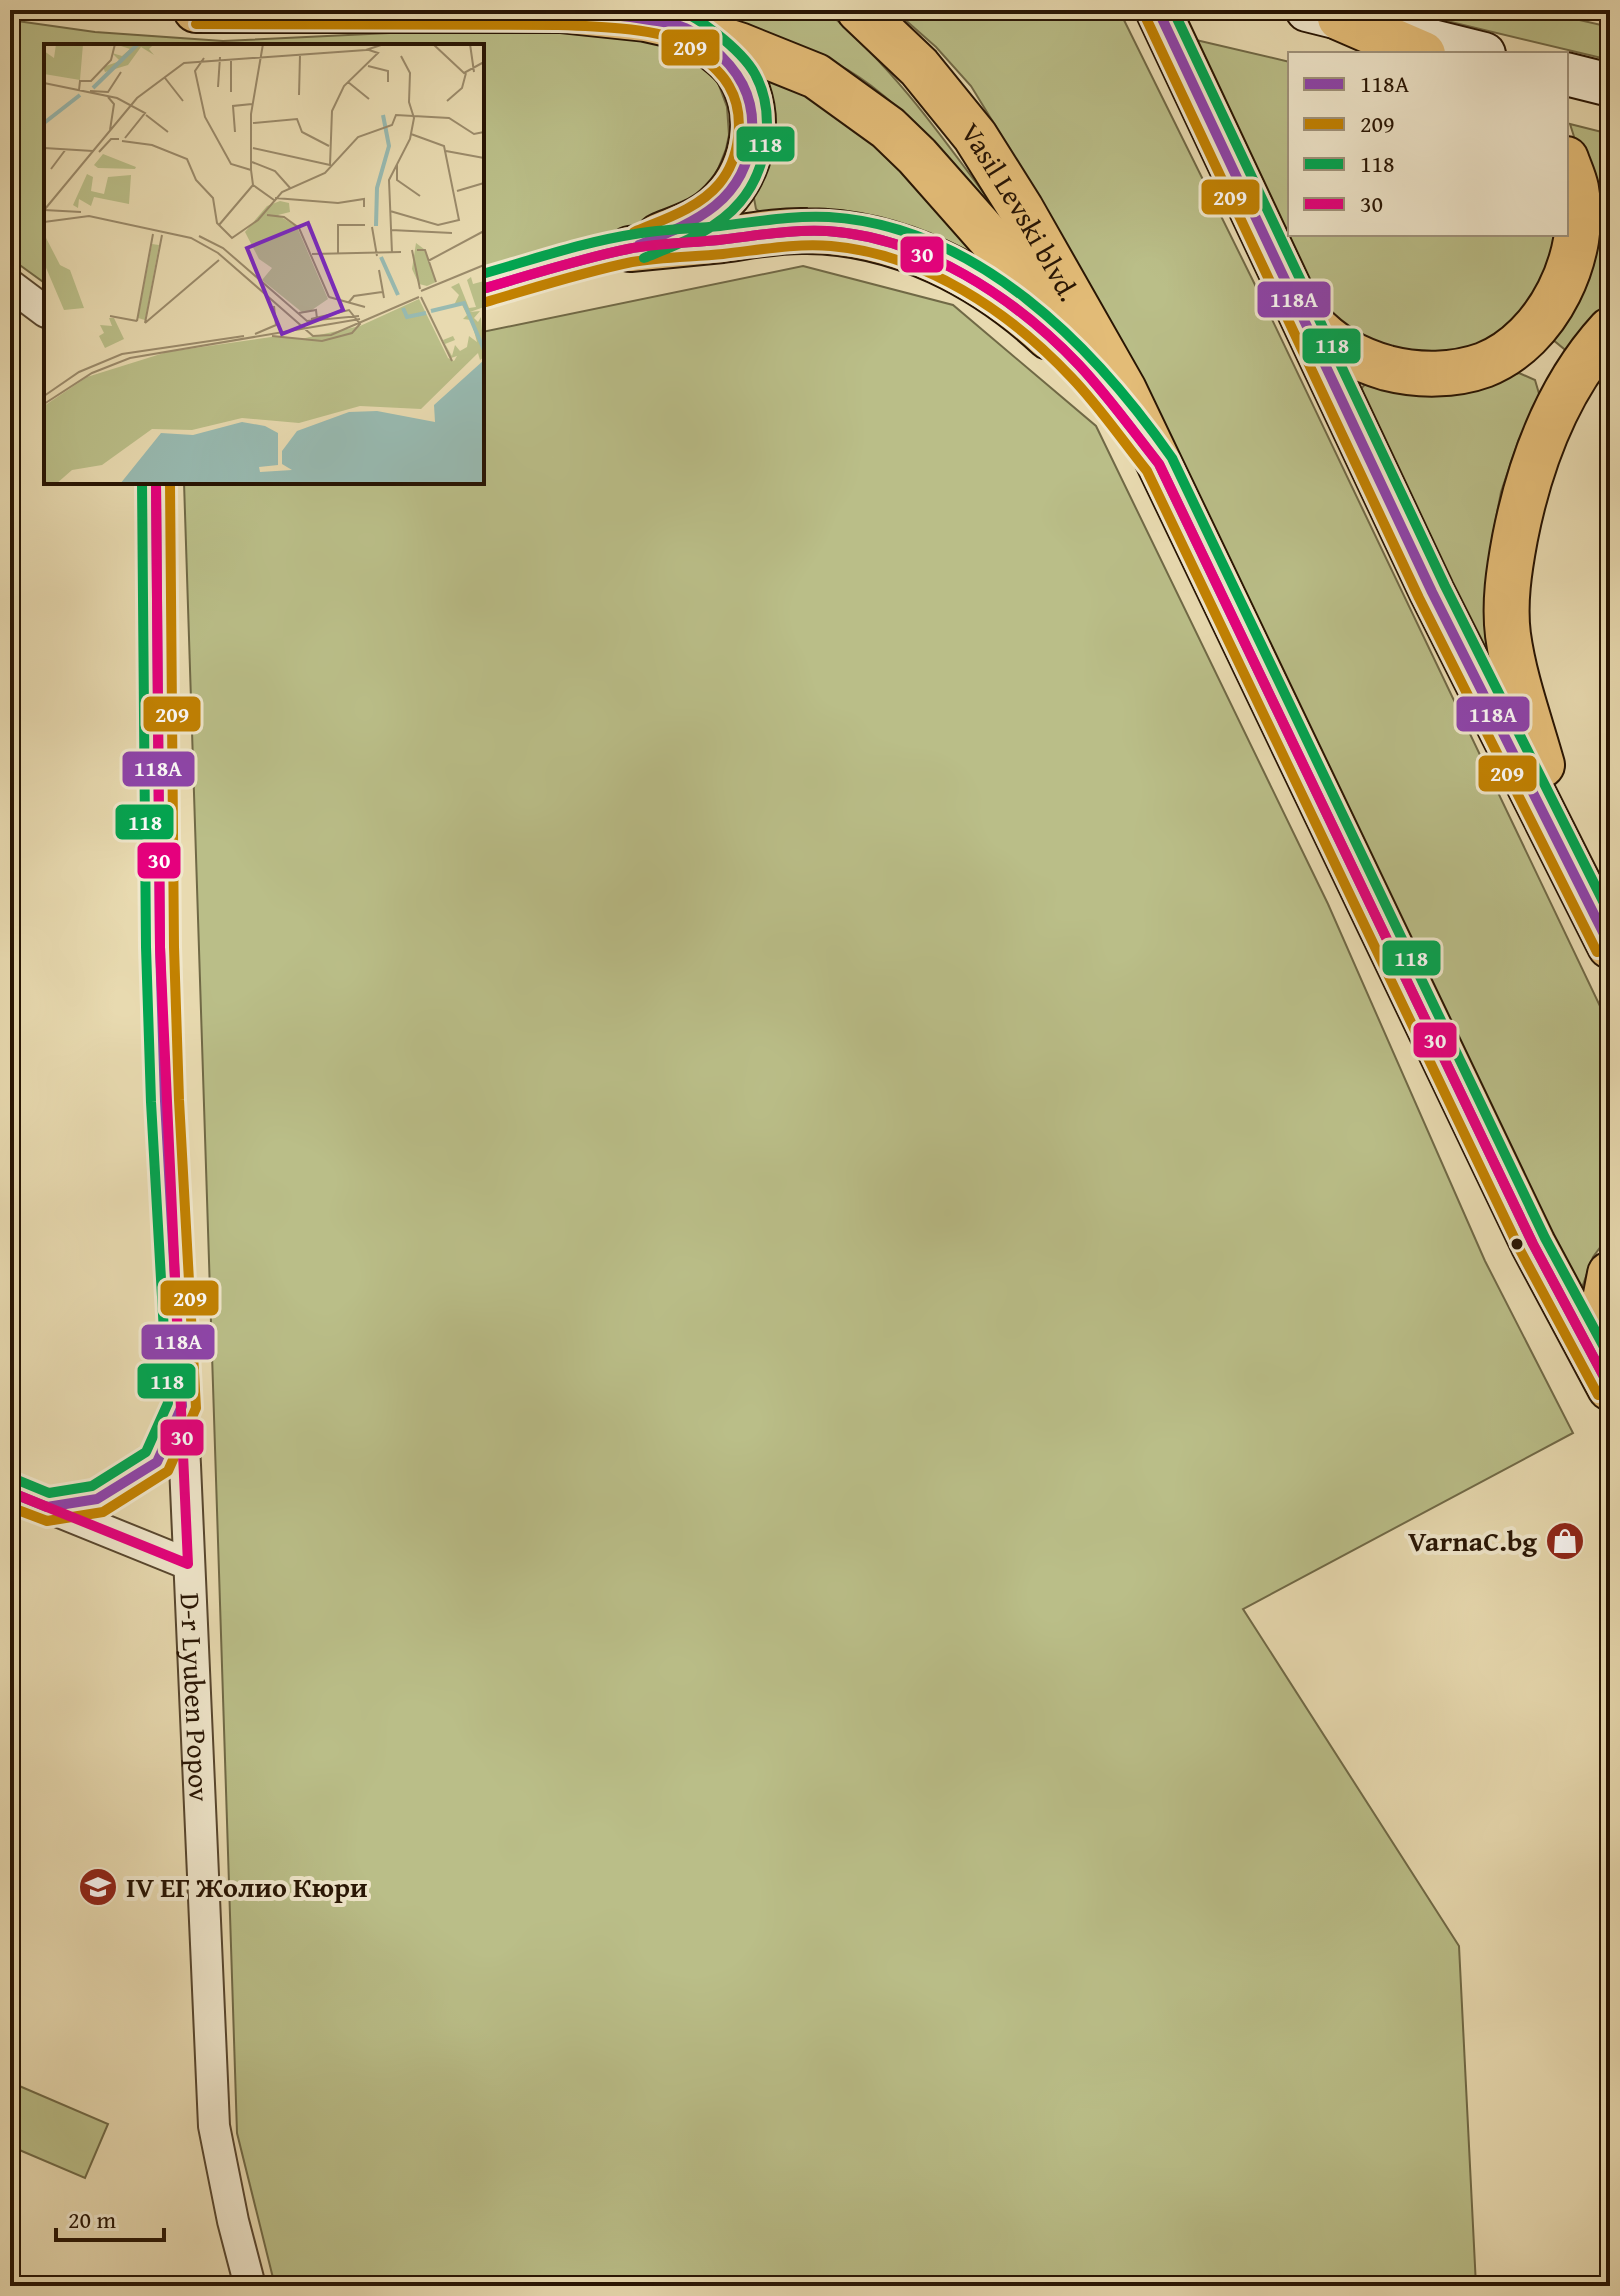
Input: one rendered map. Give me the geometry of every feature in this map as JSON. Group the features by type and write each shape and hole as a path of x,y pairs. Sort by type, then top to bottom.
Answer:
{"highway":[{"path":"196,10 560,10 646,19 739,45 816,76 888,128 917,156 1124,390"},
{"name":"Vasil Levski blvd.","path":"859,10 919,67 975,136 1021,209 1124,390 1533,1244 1610,1388"},
{"path":"1158,10 1432,592 1610,946"},
{"path":"1323,14 1418,52"},
{"path":"630,249 713,210 743,175 749,156 753,115 746,87 728,60 686,28"},
{"path":"1300,310 1333,345 1373,364 1423,374 1465,370 1485,364 1520,343 1546,313 1559,292 1569,266 1578,214 1576,187 1568,165"},
{"path":"630,249 770,232 805,231 846,233 917,251 976,283 1037,326 1092,380 1159,464"},
{"path":"1574,870 1514,669 1507,632 1507,593 1511,559 1530,472 1564,395 1584,362 1610,330"},
{"path":"1610,1274 1604,1305 1610,1331"}],"main road":[{"path":"1323,14 1476,52"},
{"path":"1568,74 1610,85"}],"street":[{"path":"484,288 630,249"},
{"path":"10,285 44,310"},
{"name":"D-r Lyuben Popov","path":"156,484 160,962 214,2126 250,2286"},
{"path":"47,1507 97,1499 157,1462 182,1406"},
{"path":"10,1492 188,1564"}],"green space":[{"path":"693,10 825,10 871,53 912,99 988,199 990,208 912,122 859,77 800,47"},
{"path":"894,10 1119,10 1267,309 1610,1027 1610,1234 1593,1257 1580,1293 1025,174 971,86 936,47"},
{"path":"1401,10 1536,10 1610,27 1610,60"},
{"path":"10,20 95,32 223,41 514,27 668,42 699,57 717,80 727,107 729,135 712,184 674,213 528,262 484,273 484,44 44,44 44,283 10,258"},
{"path":"1196,40 1288,62 1288,236 1557,236 1553,255 1537,294 1492,343 1413,362 1326,321"},
{"path":"756,70 871,127 973,251 975,263 766,217 756,209 753,193"},
{"path":"1570,124 1610,134 1610,306 1569,353 1546,334 1584,168"},
{"path":"803,266 953,305 1096,426 1328,904 1485,1261 1573,1433 1243,1609 1459,1946 1476,2286 275,2286 237,2133 184,484 484,484 484,332"},
{"path":"1519,373 1535,380 1540,397 1518,442 1501,492 1487,583 1488,652 1481,656 1359,391 1368,381 1501,378"},
{"path":"10,2082 108,2124 85,2178 10,2146"}],"transit line":[{"name":"118А","path":"196,10 569,12 630,17 673,24 689,30 720,55 743,84 752,120 748,157 740,177 714,206 679,228 639,245"},
{"name":"118","path":"644,258 696,236 730,212 750,189 763,157 766,140 762,89 751,68 733,47 707,26 675,10"},
{"name":"118А","path":"1158,10 1432,592 1610,946"},
{"name":"118","path":"1173,10 1445,586 1610,915"},
{"name":"209","path":"1145,16 1419,598 1597,952"},
{"name":"209","path":"196,24 571,25 638,30 680,41 716,69 729,86 738,110 736,150 726,174 710,193 679,213 634,232"},
{"name":"118","path":"484,273 616,237 788,218 829,217 883,225 934,243 981,267 1026,298 1068,334 1106,374 1172,458 1545,1238 1610,1358"},
{"name":"118А","path":"484,288 573,262 639,247 786,232 827,231 898,245 965,275 1026,316 1079,365 1159,464 1533,1244 1610,1388"},
{"name":"30","path":"484,288 573,262 639,247 786,232 827,231 898,245 965,275 1026,316 1079,365 1159,464 1533,1244 1610,1388"},
{"name":"209","path":"486,302 632,262 790,246 831,246 865,251 931,274 992,309 1047,353 1091,400 1147,471 1520,1250 1598,1395"},
{"name":"118","path":"15,1479 49,1493 92,1486 146,1452 168,1403 151,1102 146,947 142,484"},
{"name":"118А","path":"10,1492 47,1507 97,1499 157,1462 182,1406 160,947 156,484"},
{"name":"30","path":"10,1492 188,1564 160,947 156,484"},
{"name":"209","path":"10,1507 47,1521 103,1512 168,1471 196,1408 174,947 170,484"}],"place":[{"name":"VarnaC.bg","path":"1565,1541"},
{"name":"IV ЕГ Жолио Кюри","path":"98,1887"}]}
